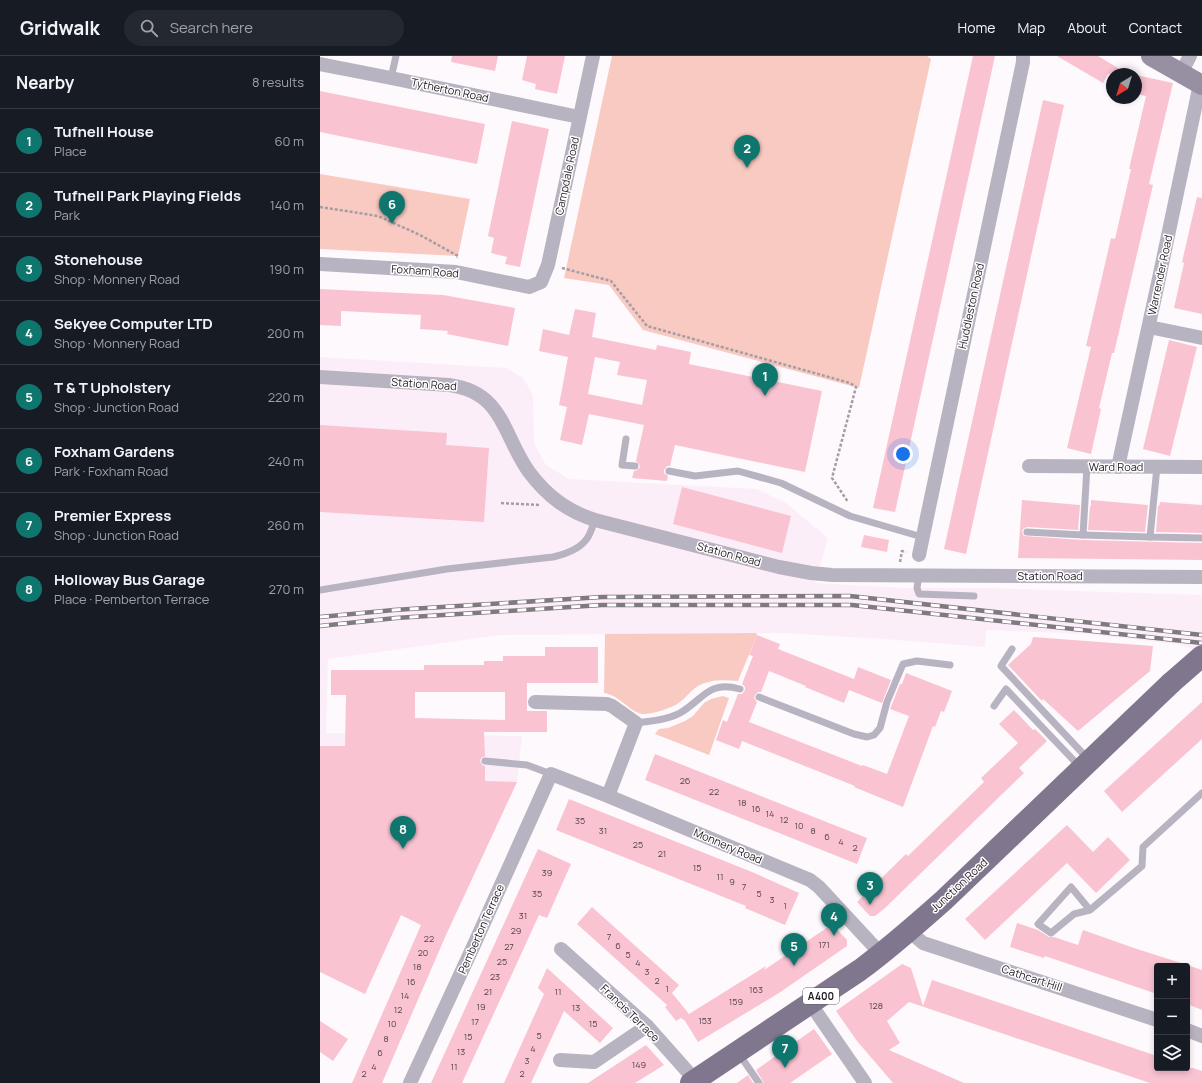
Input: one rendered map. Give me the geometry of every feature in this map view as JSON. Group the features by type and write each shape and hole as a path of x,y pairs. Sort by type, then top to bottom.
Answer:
{"main road":[{"name":"Junction Road","path":"693,1082 881,954 909,932 1171,684 1200,662"}],"street":[{"name":"Campdale Road","path":"529,287 541,282 548,265 593,56"},
{"name":"Huddleston Road","path":"918,555 1023,56"},
{"path":"1151,56 1186,65 1201,84"},
{"name":"Tytherton Road","path":"320,64 579,117"},
{"name":"Warrender Road","path":"1118,466 1201,84"},
{"name":"Foxham Road","path":"320,264 456,272 529,287"},
{"path":"1149,327 1202,338"},
{"name":"Station Road","path":"320,377 449,384 467,388 477,393 496,410 529,472 545,491 563,506 595,520 793,570 832,575 1202,577"},
{"name":"Ward Road","path":"1029,466 1202,467"},
{"path":"535,702 607,704 636,723 608,796"},
{"name":"Monnery Road","path":"551,774 608,796 810,880 819,887 881,954"},
{"name":"Pemberton Terrace","path":"410,1083 551,774"},
{"name":"Cathcart Hill","path":"909,932 923,942 1154,1019"},
{"name":"Francis Terrace","path":"561,949 646,1026 693,1082"},
{"path":"810,1003 865,1083"},
{"path":"560,1060 594,1062 646,1026"},
{"path":"1190,1031 1202,1036"}],"lane":[{"path":"391,78 396,56"},
{"path":"626,439 622,464 635,466"},
{"path":"1084,535 1087,466"},
{"path":"1150,537 1157,467"},
{"path":"669,471 695,476 738,471 781,483 850,516 922,537"},
{"path":"320,590 447,569 563,555 579,547 584,542 588,537 595,520"},
{"path":"1027,532 1202,538"},
{"path":"919,575 917,588 919,594 974,596"},
{"path":"1012,648 1001,666 1086,765"},
{"path":"759,697 854,734 867,737 874,736 880,728 887,702 903,664 917,661 950,665"},
{"path":"636,723 658,720 679,713 704,694 717,688 730,686 740,689"},
{"path":"994,706 1006,689 1086,765"},
{"path":"485,761 526,765 551,774"},
{"path":"1090,910 1071,887 1038,924 1051,933 1074,914 1090,910 1142,866 1142,847 1202,793"},
{"path":"738,1052 759,1083"}],"path":[{"path":"320,207 378,216 420,235 458,256 456,272"},
{"path":"548,265 611,281 647,326 850,383 856,387 832,478 852,507"},
{"path":"501,503 563,506"}],"shaded area":[{"path":"612,56 927,56 931,59 859,388 643,330 609,285 564,278"},
{"path":"320,174 470,199 458,256 320,249"},
{"path":"320,357 507,368 523,378 533,395 534,444 546,465 569,479 757,489 786,503 828,538 815,583 903,588 989,588 1202,595 1202,653 1181,645 1088,634 986,630 985,647 781,633 500,635 328,659 326,733 522,736 517,782 446,935 401,915 365,994 320,972"},
{"path":"756,633 757,635 738,681 718,680 708,682 696,688 672,707 646,714 638,713 615,697 604,693 605,634"},
{"path":"723,696 729,698 709,755 655,734 659,729 668,728 685,721 693,716 704,703 711,699"}],"building":[{"path":"452,56 498,56 495,71 451,62"},
{"path":"527,56 565,56 557,94 535,89 536,84 522,80"},
{"path":"973,56 995,56 895,512 873,508"},
{"path":"1057,56 1098,56 1118,68 1106,68 1106,78 1103,83"},
{"path":"1142,76 1173,83 1149,184 1153,185 1114,353 1112,353 1099,408 1101,409 1091,454 1067,448 1091,347 1086,346 1111,238 1115,239 1146,96 1142,95"},
{"path":"320,91 485,124 477,164 320,132"},
{"path":"1043,100 1064,105 966,554 944,549"},
{"path":"512,121 549,129 520,267 505,264 507,257 491,253 494,238 488,236"},
{"path":"1197,197 1202,198 1202,314 1174,308 1184,263 1182,262"},
{"path":"320,289 443,295 515,308 508,346 447,334 448,331 420,329 421,315 341,311 341,326 320,325"},
{"path":"575,309 596,313 592,337 656,350 657,345 691,352 689,364 822,391 805,472 675,445 670,466 667,466 664,470 664,473 668,476 667,481 632,478 634,471 640,467 636,461 644,425 589,414 582,445 560,440 567,407 559,405 568,357 539,351 543,329 569,335","holes":["595,357 620,362 617,375 647,380 642,405 588,394"]},
{"path":"1169,340 1197,347 1170,456 1143,449"},
{"path":"320,425 447,433 446,445 489,448 484,522 320,512"},
{"path":"682,487 791,516 782,553 673,524"},
{"path":"1022,500 1080,505 1078,530 1027,527 1022,531 1023,535 1025,536 1083,540 1202,543 1202,560 1018,558"},
{"path":"1091,500 1148,505 1145,532 1088,530"},
{"path":"1160,502 1202,505 1202,533 1156,532 1158,506"},
{"path":"864,535 889,540 887,552 861,547"},
{"path":"757,635 780,644 778,649 854,679 858,667 891,680 882,703 849,690 844,703 769,671 761,692 758,692 755,695 754,698 757,702 749,722 862,766 863,765 887,774 909,716 890,709 906,673 952,691 944,712 941,711 935,727 933,726 903,807 854,787 855,786 742,741 739,749 716,740 723,720 727,722 738,694 742,694 745,690 745,687 742,684 753,656 749,655"},
{"path":"1033,637 1153,646 1150,671 1078,731 1043,699 1042,701 1008,665 1031,644"},
{"path":"545,647 598,647 598,683 527,683 527,711 547,711 547,732 484,732 485,756 481,758 480,761 482,765 485,766 485,781 517,782 446,935 382,1083 352,1083 421,925 401,915 365,994 320,972 320,746 345,746 346,695 331,695 331,670 424,670 424,665 484,665 484,661 503,661 503,656 545,656","holes":["415,692 505,692 505,720 415,718"]},
{"path":"1202,702 1202,739 1122,812 1104,791"},
{"path":"1014,710 1033,730 1035,729 1047,741 1019,768 1024,773 885,908 875,916 870,916 857,902 906,854 908,856 984,782 981,778 1018,743 999,724"},
{"path":"655,754 867,838 857,864 645,780"},
{"path":"569,799 752,872 799,893 785,925 745,908 746,906 556,830"},
{"path":"1067,825 1093,852 1108,837 1130,860 1096,893 1067,863 985,940 965,919"},
{"path":"538,849 571,864 547,918 539,915 462,1083 431,1083"},
{"path":"592,907 679,985 672,993 689,1014 766,966 764,970 834,923 832,929 834,926 847,940 847,946 779,993 698,1042 685,1021 681,1018 676,1021 665,1007 667,1005 577,924"},
{"path":"1017,923 1038,930 1049,937 1054,937 1078,945 1083,930 1181,963 1154,963 1154,993 1045,956 1044,958 1010,947"},
{"path":"902,964 911,968 923,1006 932,980 1154,1055 1154,1071 1190,1071 1190,1068 1193,1068 1202,1071 1202,1083 1150,1083 909,1002 887,1021 900,1043 889,1050 964,1083 893,1083 857,1041 836,1011"},
{"path":"1190,966 1202,970 1202,1010 1190,1005"},
{"path":"547,968 613,1028 600,1043 564,1011 531,1083 504,1083 544,994 538,988"},
{"path":"320,1021 348,1039 333,1061 320,1052"},
{"path":"814,1029 832,1054 790,1083 764,1083 756,1070"},
{"path":"646,1045 664,1065 635,1083 588,1083"},
{"path":"748,1075 753,1083 737,1083"}],"railway":[{"path":"320,617 394,610 602,597 850,596 1202,635"},
{"path":"320,626 396,618 602,605 852,605 1202,643"}],"place":[{"name":"Tufnell Park Playing Fields","path":"747,168"},
{"name":"Foxham Gardens","path":"392,224"},
{"name":"Tufnell House","path":"765,396"},
{"name":"Holloway Bus Garage","path":"403,849"},
{"name":"Stonehouse","path":"870,905"},
{"name":"Sekyee Computer LTD","path":"834,936"},
{"name":"T & T Upholstery","path":"794,966"},
{"name":"Premier Express","path":"785,1068"}]}
